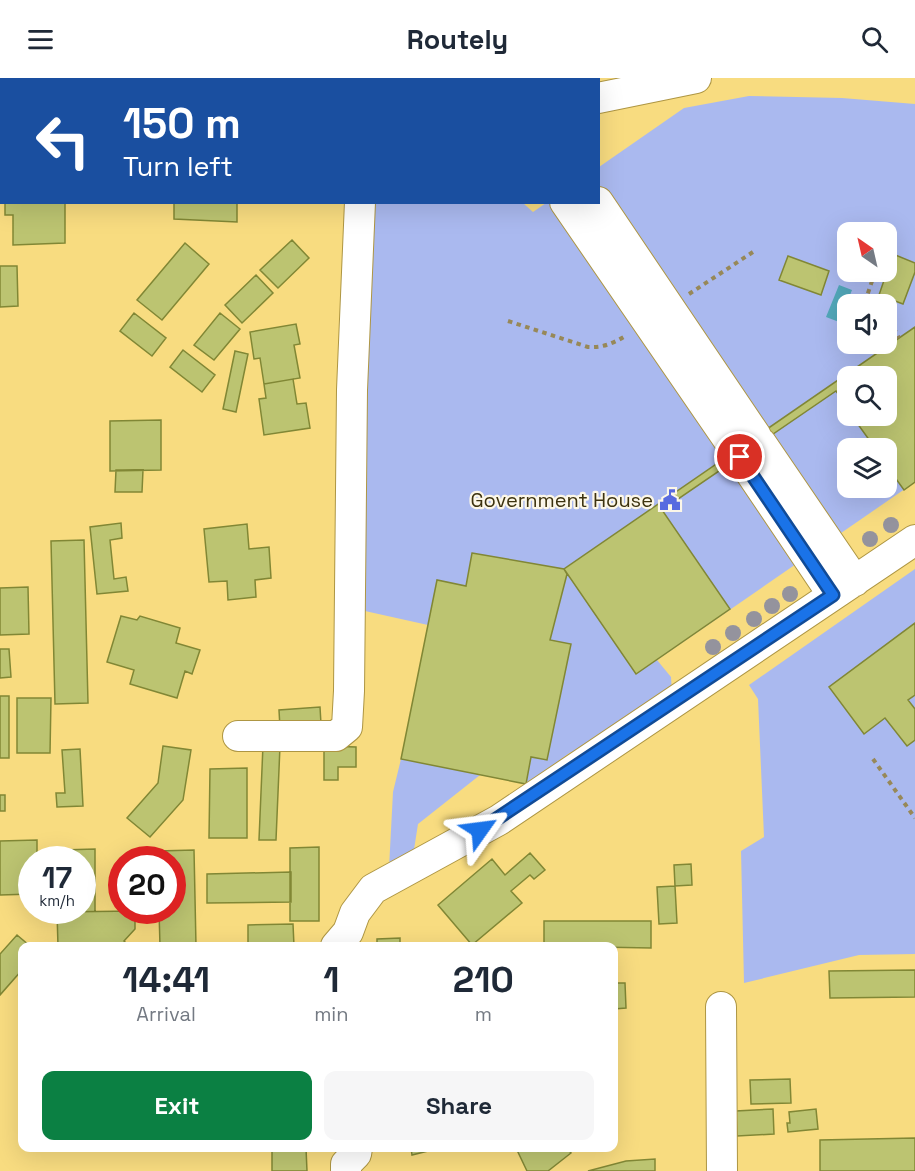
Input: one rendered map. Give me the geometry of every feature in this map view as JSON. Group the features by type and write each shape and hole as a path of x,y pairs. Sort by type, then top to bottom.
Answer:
{"street":[{"path":"600,98 696,78"},
{"path":"238,736 336,736 347,727 352,390 360,204"},
{"path":"567,204 659,315"},
{"path":"599,204 659,315 844,588"},
{"path":"345,942 355,913 373,889 499,820 915,540"},
{"path":"721,1007 722,1171"},
{"path":"333,1152 334,1171"},
{"path":"346,1171 346,1164 356,1152"}],"path":[{"path":"508,321 588,347 596,348 612,344 756,250"},
{"path":"897,334 899,338"},
{"path":"873,759 915,818"}],"shaded area":[{"path":"600,78 915,78 915,1171 0,1171 0,204 600,204"},
{"path":"749,96 842,98 915,104 915,482 897,494 897,438 837,438 837,498 892,498 657,660 671,677 672,693 583,754 571,752 526,784 480,775 418,824 413,856 389,868 393,792 428,625 365,611 370,204 524,204 533,212 545,204 600,204 600,166 684,108"},
{"path":"839,285 852,290 850,294 837,294 837,321 826,317"},
{"path":"915,569 915,954 859,955 744,983 741,851 764,837 758,699 749,685"}],"building":[{"path":"5,204 65,204 65,243 13,245 13,215 5,215"},
{"path":"174,204 237,204 237,222 174,219"},
{"path":"292,240 309,258 278,288 260,270"},
{"path":"185,243 209,264 162,320 137,300"},
{"path":"788,256 829,271 821,295 779,280"},
{"path":"897,256 915,263 915,272 903,304 897,302 897,294 879,294 883,282 897,282"},
{"path":"0,266 17,266 18,306 0,307"},
{"path":"256,275 273,293 242,323 225,305"},
{"path":"134,313 166,338 152,356 120,331"},
{"path":"220,313 240,329 214,360 194,345"},
{"path":"296,324 300,344 294,345 300,378 264,384 260,358 254,359 250,332"},
{"name":"Government House","path":"915,327 915,482 904,490 897,480 897,438 868,438 859,426 897,426 897,366 858,366 876,354 897,354 897,339"},
{"path":"183,350 215,375 202,392 170,367"},
{"path":"235,351 248,354 236,412 223,409"},
{"path":"293,379 297,404 306,403 310,428 264,435 259,399 266,398 264,384"},
{"name":"Government House","path":"837,381 837,392 662,510 730,609 636,674 564,569"},
{"path":"161,420 161,470 110,471 110,421"},
{"path":"116,470 143,470 142,492 115,492"},
{"path":"121,523 122,538 110,540 114,579 126,577 128,591 97,594 90,527"},
{"path":"247,524 249,549 269,547 271,578 255,580 256,597 228,600 227,581 209,582 204,529"},
{"path":"84,540 88,703 55,704 51,541"},
{"path":"472,553 564,569 567,574 550,640 571,644 547,760 531,757 526,784 401,759 437,580 466,586"},
{"path":"28,587 29,634 0,635 0,588"},
{"path":"121,616 137,620 140,616 180,628 176,643 200,650 192,674 185,671 177,698 130,684 134,670 107,662"},
{"path":"915,623 915,695 908,700 915,709 915,740 907,746 885,718 864,734 829,687"},
{"path":"0,649 9,649 11,677 0,678"},
{"path":"0,696 9,696 9,758 0,758"},
{"path":"17,698 51,698 50,753 17,753"},
{"path":"320,707 321,724 280,728 279,710"},
{"path":"263,745 280,746 276,840 259,840"},
{"path":"163,746 191,750 183,800 150,837 127,818 158,783"},
{"path":"324,746 356,747 356,767 338,767 338,780 324,780"},
{"path":"80,749 83,806 57,807 56,793 65,793 62,750"},
{"path":"247,768 247,838 209,838 210,769"},
{"path":"0,795 5,795 5,811 0,811"},
{"path":"37,840 37,846 18,846 18,894 0,895 0,841"},
{"path":"319,847 319,921 290,921 290,848"},
{"path":"186,850 194,850 196,942 160,942 159,924 186,924"},
{"path":"530,853 545,870 534,879 530,875 511,891 522,903 476,942 469,942 438,905 492,859 505,875"},
{"path":"691,864 692,885 675,886 674,865"},
{"path":"291,872 291,902 207,903 207,874"},
{"path":"675,886 677,923 659,924 657,887"},
{"path":"108,911 108,924 135,924 135,929 125,942 58,942 57,924 96,924 96,912"},
{"path":"544,921 651,921 651,948 618,947 618,942 544,942"},
{"path":"293,924 294,942 248,942 248,925"},
{"path":"17,935 25,942 18,942 18,975 0,995 0,954"},
{"path":"400,938 400,942 377,942 377,939"},
{"path":"915,970 915,997 830,998 829,971"},
{"path":"618,983 625,983 626,1008 618,1009"},
{"path":"790,1079 791,1103 751,1104 750,1080"},
{"path":"773,1109 774,1134 737,1136 736,1111"},
{"path":"816,1109 818,1129 788,1132 789,1112"},
{"path":"915,1138 915,1171 820,1171 820,1140"},
{"path":"272,1152 306,1152 307,1171 272,1171"},
{"path":"518,1152 571,1153 548,1171 527,1171"},
{"path":"655,1159 655,1171 588,1171 626,1161"}],"place":[{"name":"Government House","path":"670,500"}],"route":[{"path":"480,830 499,820 833,595 740,457"}]}
